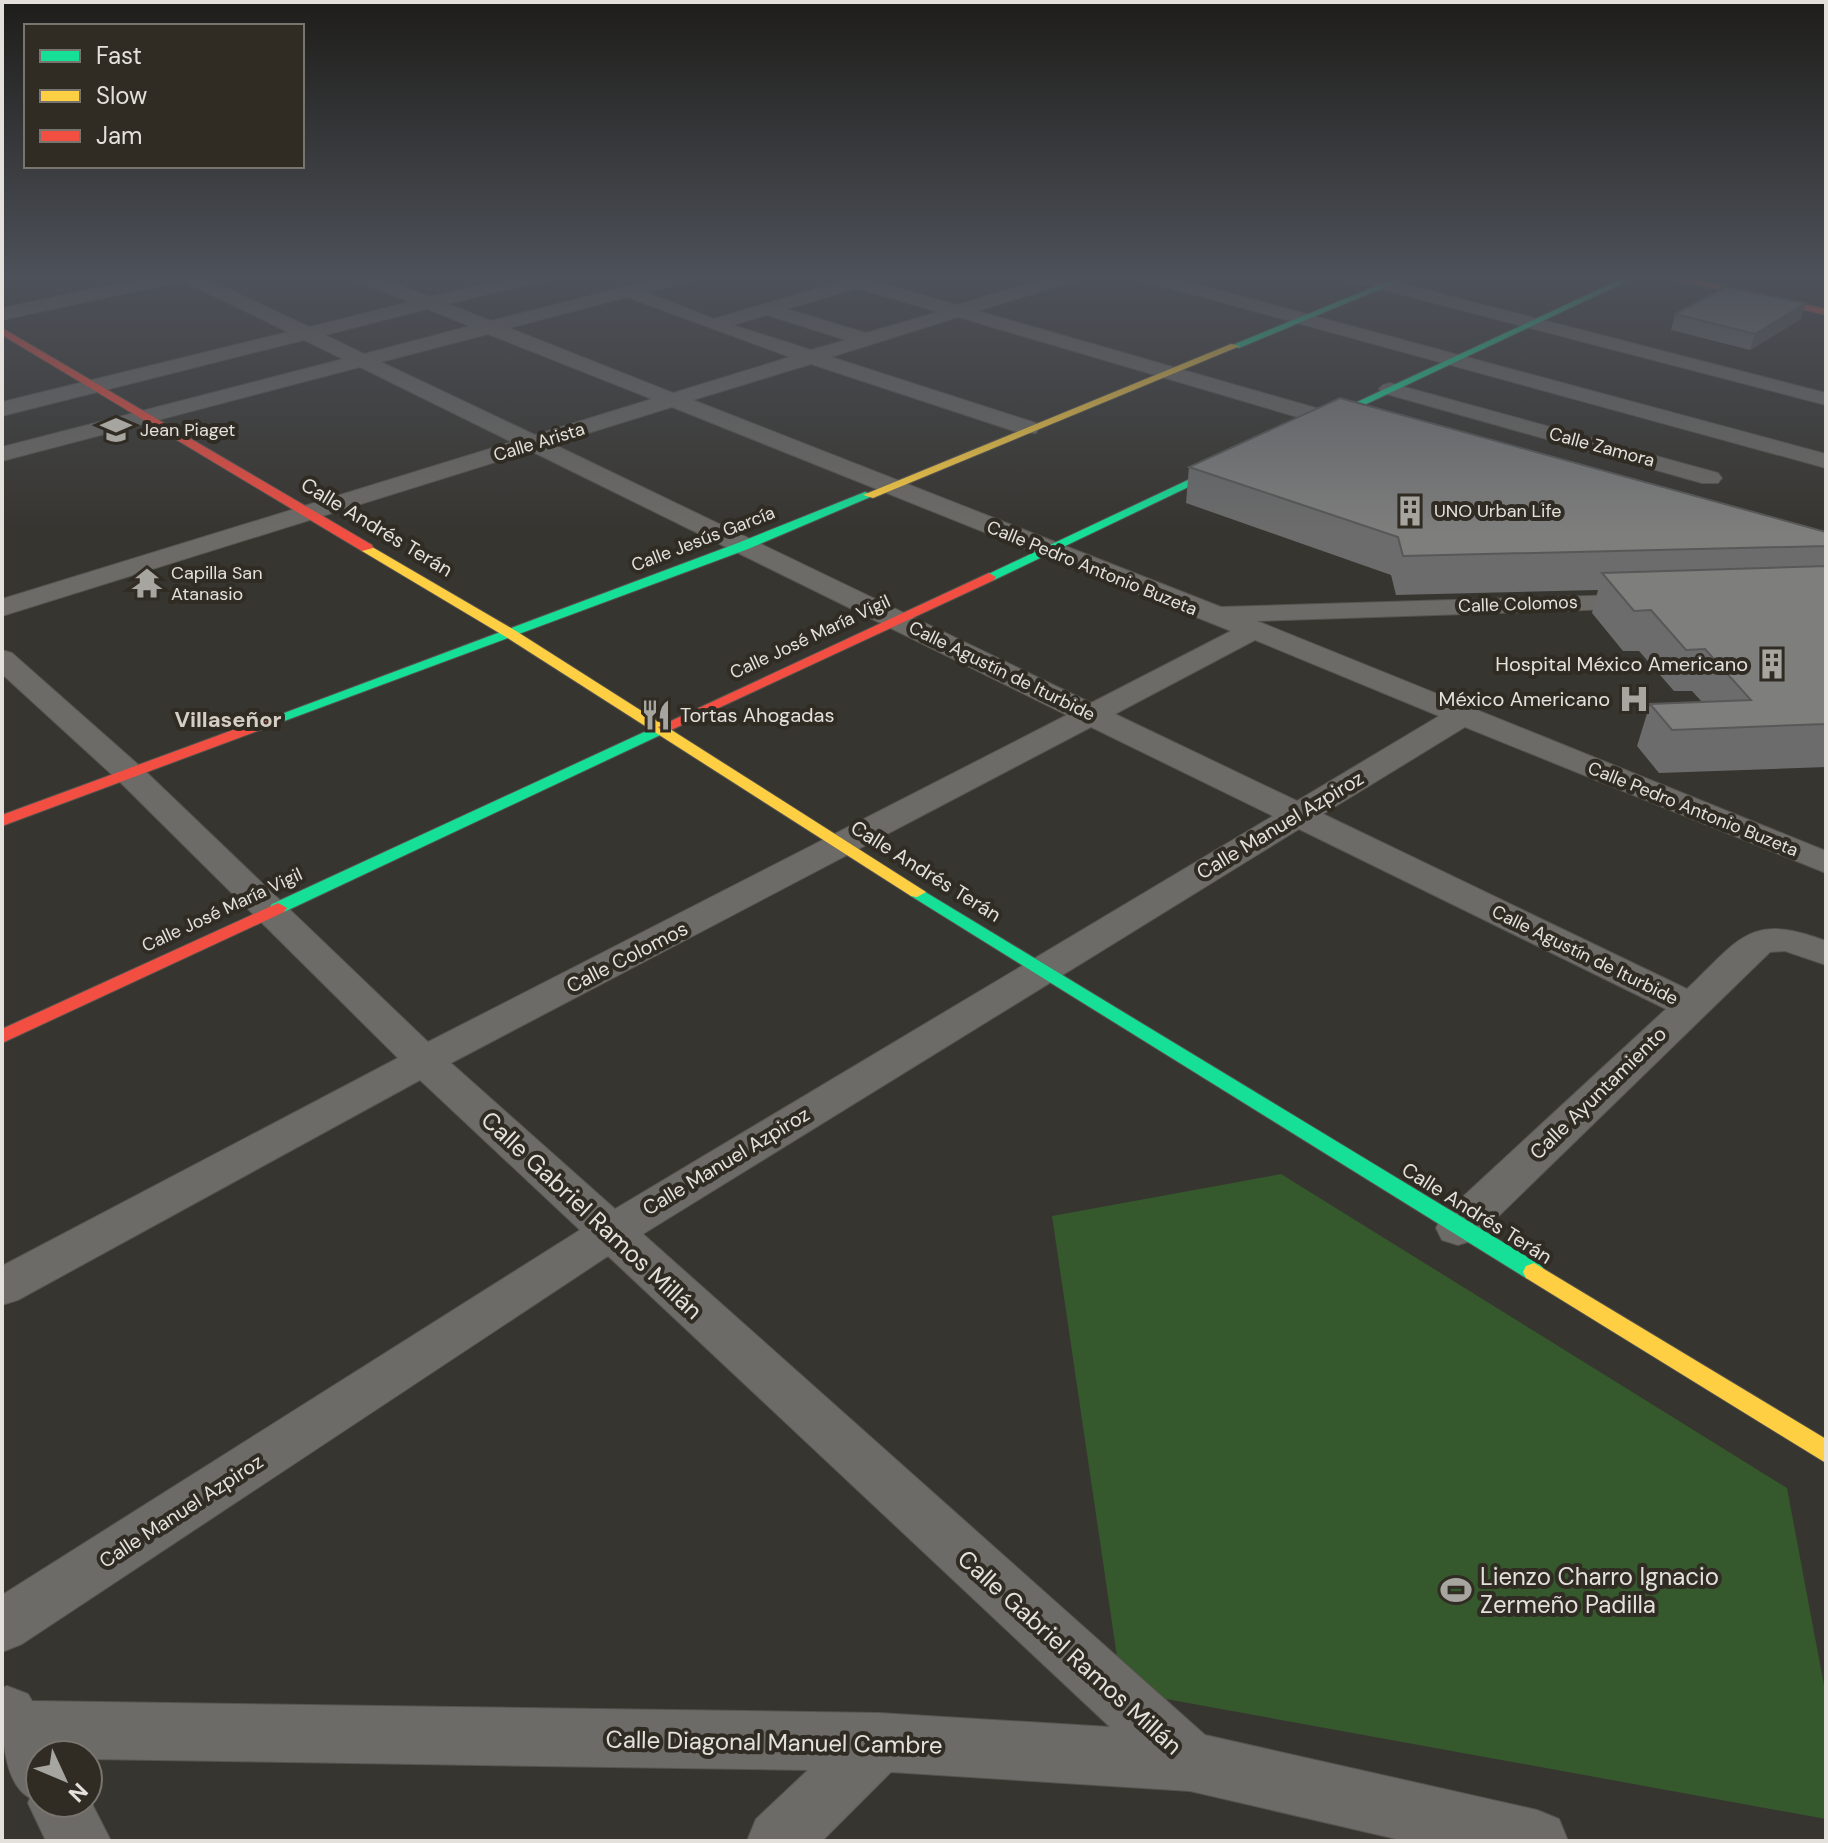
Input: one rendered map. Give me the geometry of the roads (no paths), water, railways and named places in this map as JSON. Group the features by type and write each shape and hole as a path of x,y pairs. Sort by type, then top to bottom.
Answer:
{"street":[{"name":"Calle Andrés Terán","path":"53,361 511,634 843,846 1458,1228 1826,1452"},
{"path":"2,409 197,361"},
{"path":"2,454 362,361"},
{"name":"Calle Agustín de Iturbide","path":"362,361 1689,1005"},
{"name":"Calle Pedro Antonio Buzeta","path":"573,361 1209,615 1254,630 1826,863"},
{"name":"Calle Arista","path":"2,608 802,361"},
{"path":"821,361 1028,428"},
{"path":"1135,361 1371,431"},
{"name":"Calle Jesús García","path":"2,821 743,546 1199,361"},
{"path":"1284,438 1450,361"},
{"path":"1456,361 1826,461"},
{"path":"1679,361 1826,399"},
{"name":"Calle Zamora","path":"1390,389 1710,478 1665,489"},
{"name":"Calle José María Vigil","path":"2,1037 1256,451"},
{"name":"Calle Colomos","path":"1209,615 1674,599"},
{"name":"Calle Colomos","path":"2,1287 424,1061 1254,630"},
{"name":"Calle Gabriel Ramos Millán","path":"2,659 131,775 424,1061 1190,1761"},
{"name":"Calle Manuel Azpiroz","path":"2,1626 610,1233 1463,715"},
{"name":"Calle Ayuntamiento","path":"1458,1228 1689,1005 1760,941 1789,940 1826,954"},
{"name":"Calle Diagonal Manuel Cambre","path":"15,1734 879,1742 1190,1761 1537,1841"},
{"path":"778,1841 879,1742"},
{"path":"67,1819 80,1841"}],"place":[{"name":"Jean Piaget","path":"116,430"},
{"name":"UNO Urban Life","path":"1410,511"},
{"name":"Capilla San Atanasio","path":"147,583"},
{"name":"Hospital México Americano","path":"1772,664"},
{"name":"México Americano","path":"1634,699"},
{"name":"Tortas Ahogadas","path":"656,715"},
{"name":"Lienzo Charro Ignacio Zermeño Padilla","path":"1456,1590"}],"district":[{"name":"Villaseñor","path":"228,719"}]}
